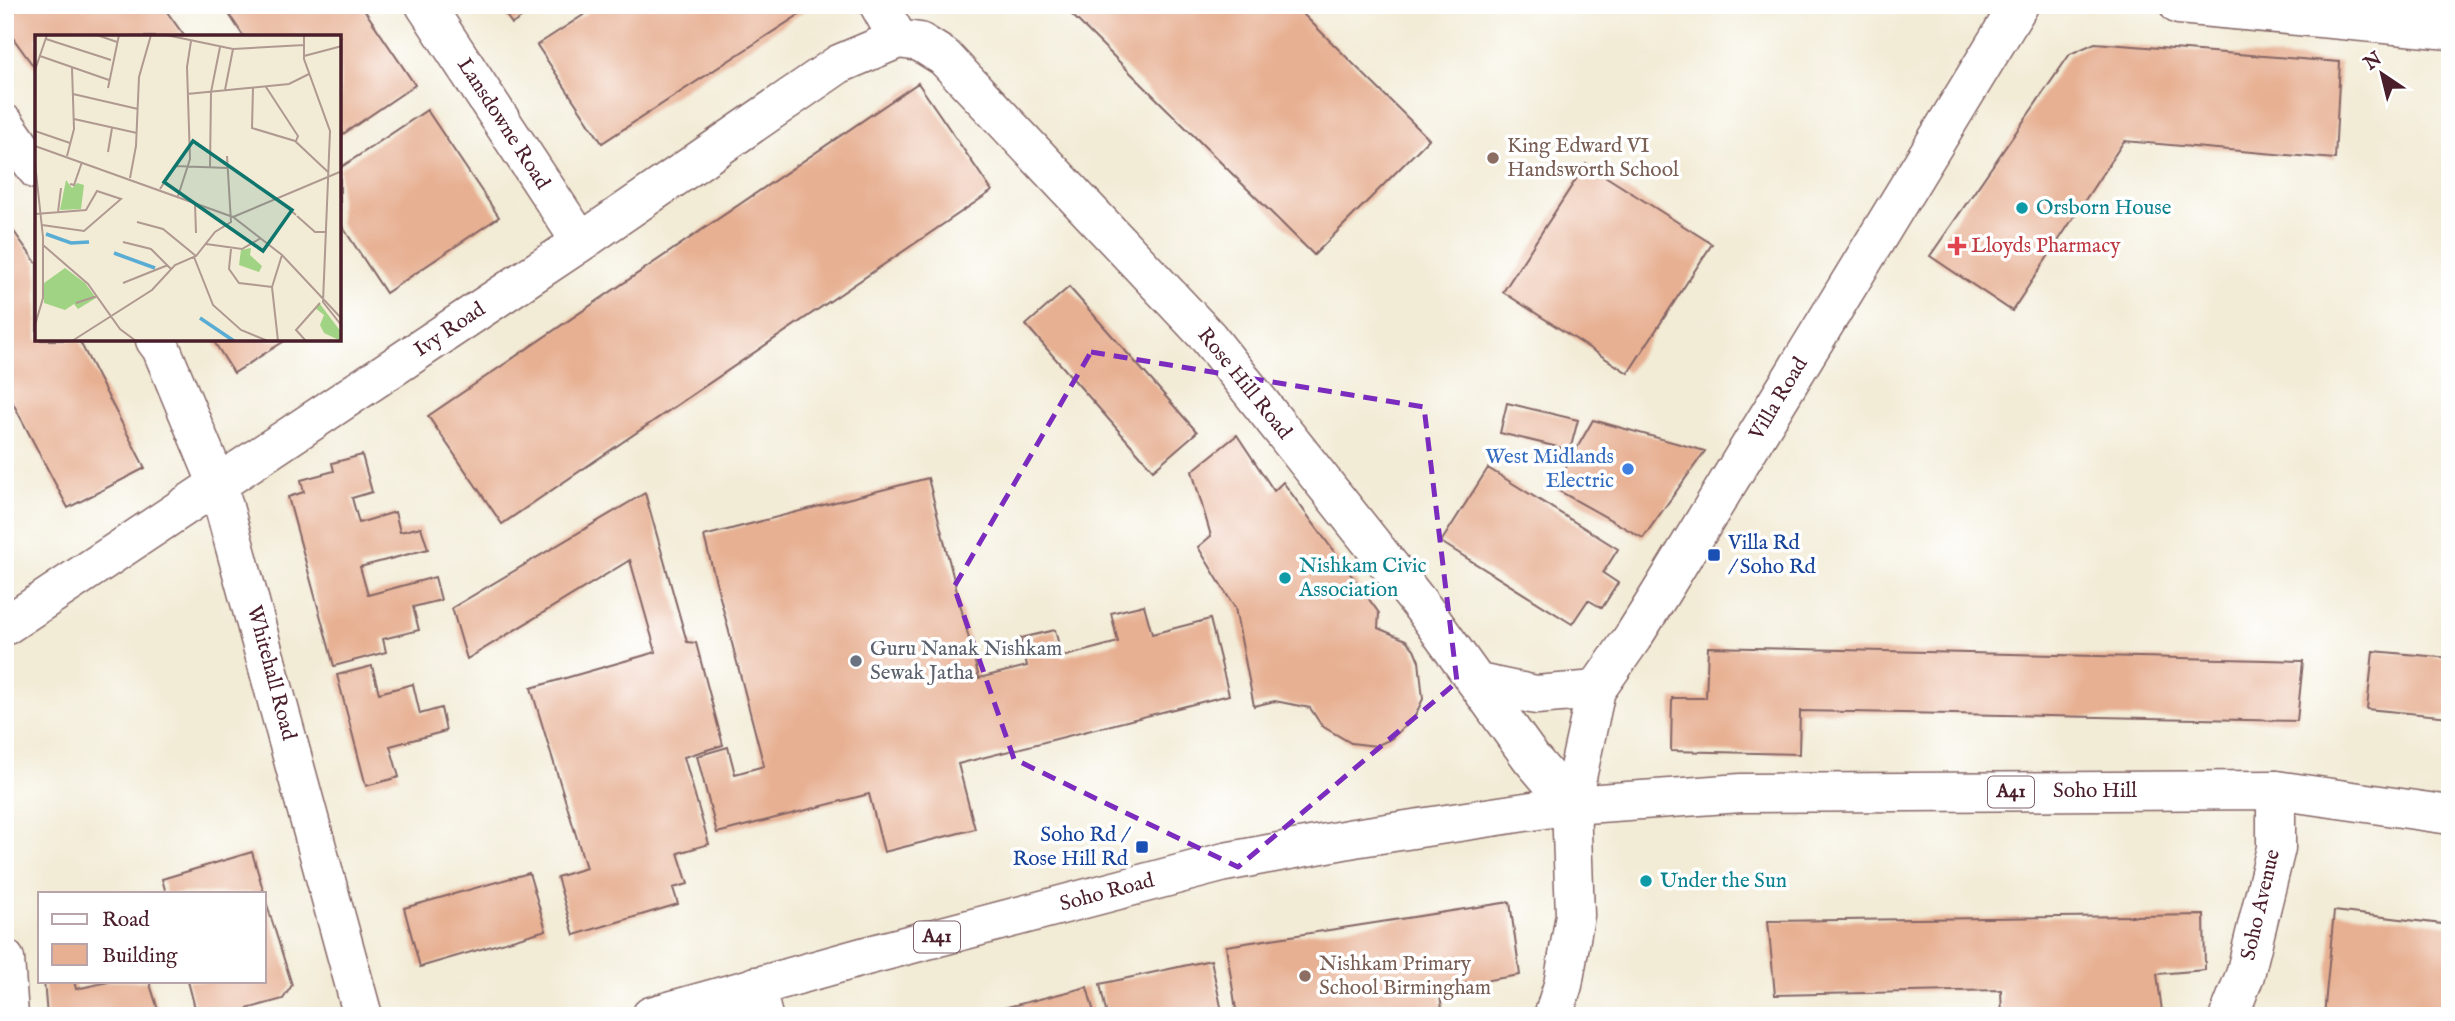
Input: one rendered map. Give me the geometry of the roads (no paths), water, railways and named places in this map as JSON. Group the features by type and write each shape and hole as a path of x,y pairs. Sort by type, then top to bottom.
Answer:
{"main road":[{"name":"Lansdowne Road","path":"425,5 581,242"},
{"path":"878,5 898,39"},
{"name":"Villa Road","path":"1553,1016 1563,985 1575,915 1571,806 1596,690 1660,594 2019,5"},
{"path":"2179,5 2450,30"},
{"name":"Ivy Road","path":"5,626 581,242 839,64 898,39"},
{"name":"Rose Hill Road","path":"898,39 920,42 944,57 1208,337 1423,608 1479,682 1531,758 1571,806"},
{"path":"5,124 35,167"},
{"name":"Whitehall Road","path":"156,341 218,485 363,1016"},
{"path":"1479,682 1536,695 1596,690"},
{"name":"Soho Hill","path":"1571,806 1741,793 2276,790 2450,815"},
{"name":"Soho Avenue","path":"2229,1016 2245,975 2276,848 2276,790"},
{"name":"Soho Road","path":"651,1016 759,1001 1225,862 1353,838 1571,806"},
{"path":"5,959 9,1016"}],"place":[{"name":"King Edward VI Handsworth School","path":"1493,158"},
{"name":"Orsborn House","path":"2022,208"},
{"name":"Lloyds Pharmacy","path":"1957,246"},
{"name":"West Midlands Electric","path":"1628,469"},
{"name":"Villa Rd / Soho Rd","path":"1714,555"},
{"name":"Nishkam Civic Association","path":"1285,578"},
{"name":"Guru Nanak Nishkam Sewak Jatha","path":"856,661"},
{"name":"Soho Rd / Rose Hill Rd","path":"1142,847"},
{"name":"Under the Sun","path":"1646,881"},
{"name":"Nishkam Primary School Birmingham","path":"1305,976"}]}
